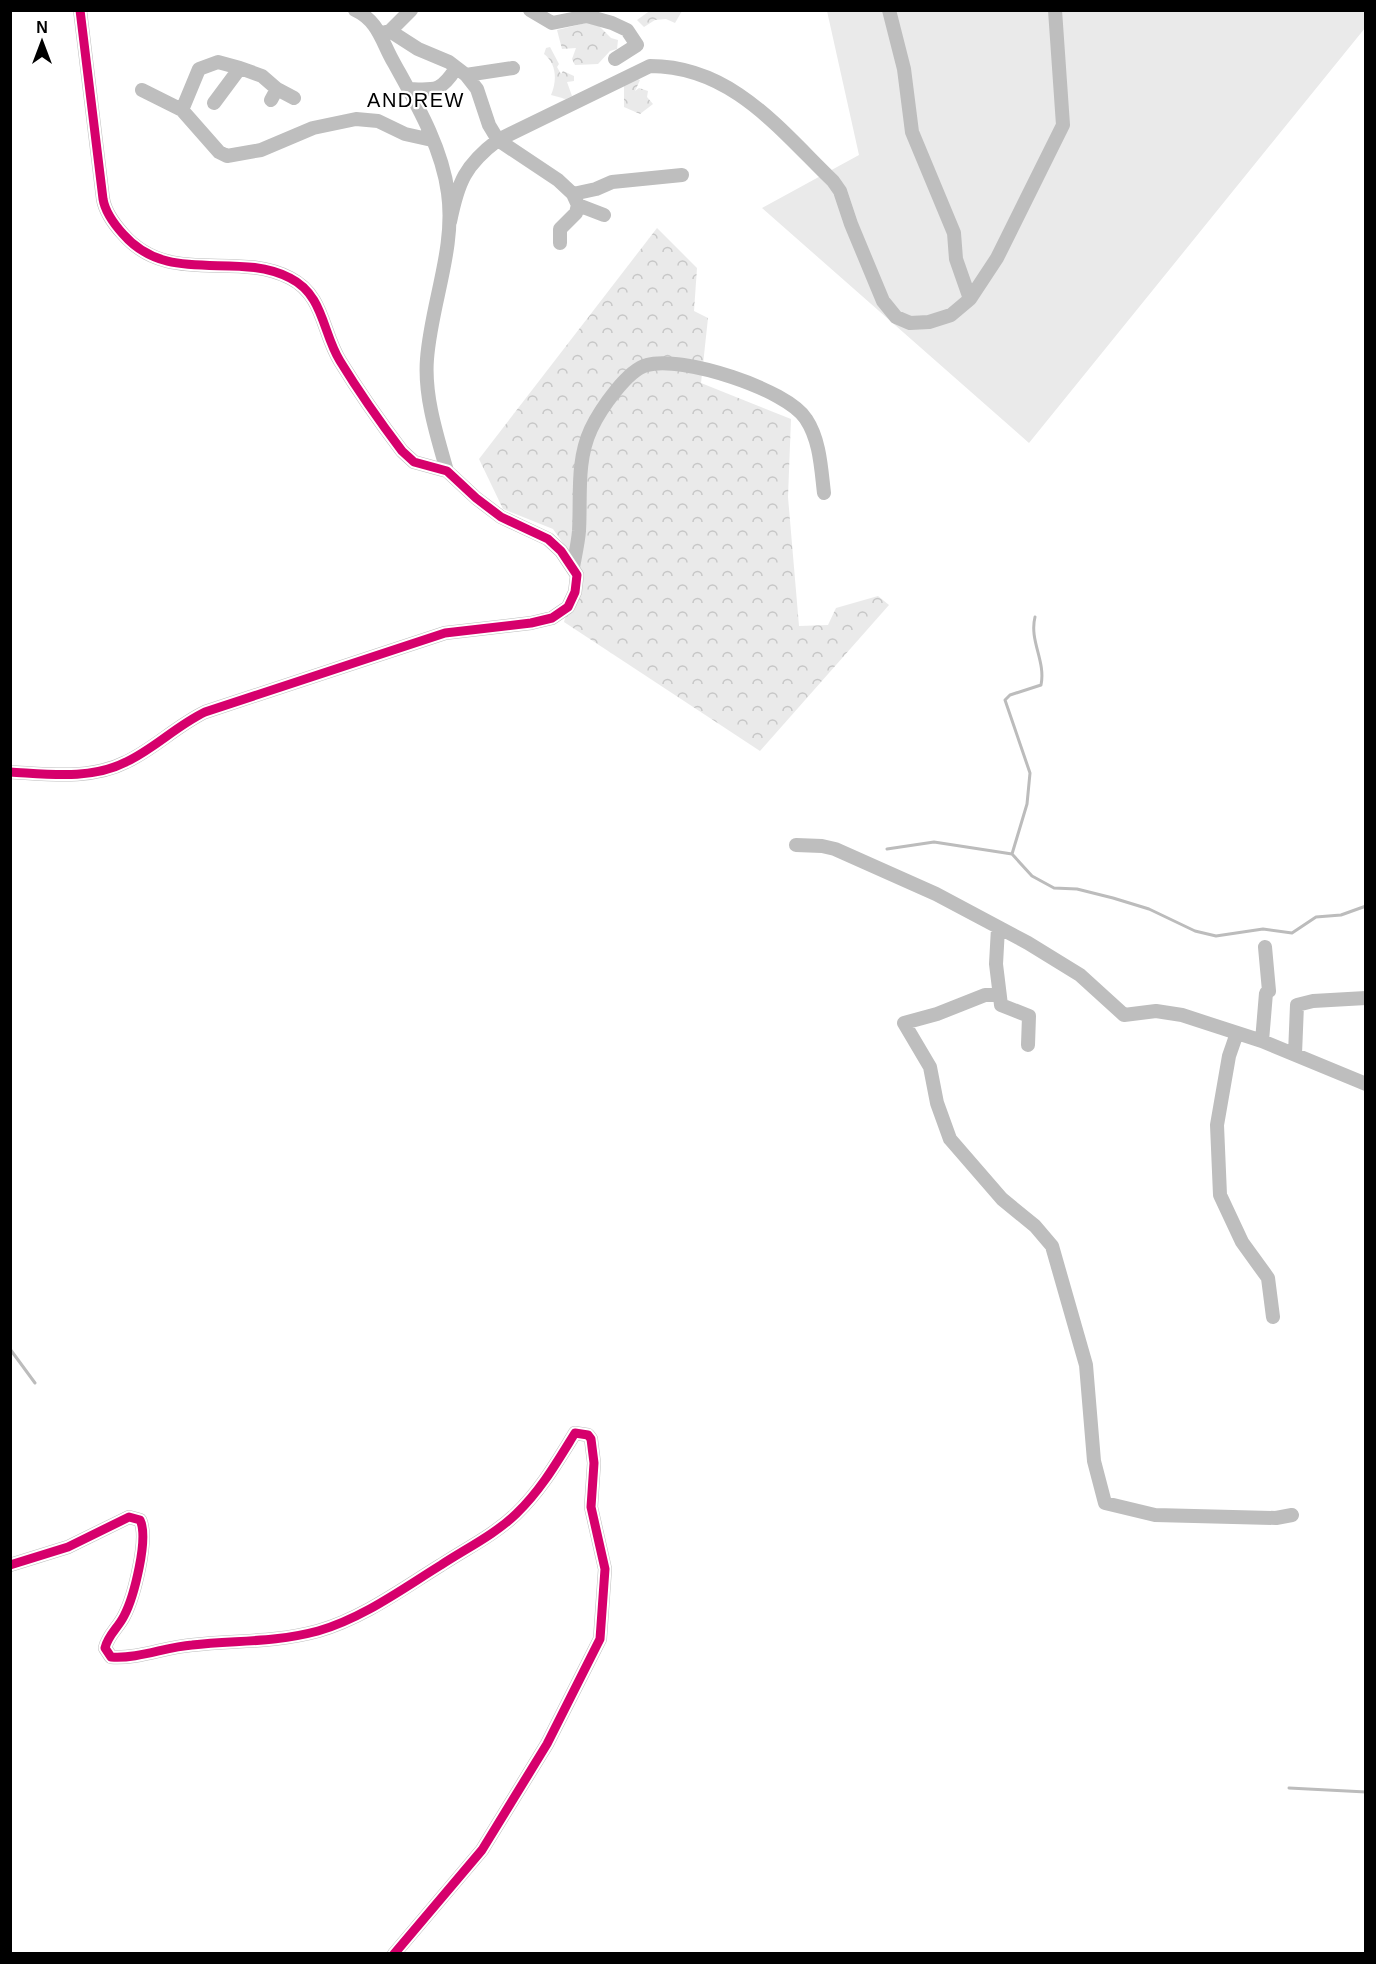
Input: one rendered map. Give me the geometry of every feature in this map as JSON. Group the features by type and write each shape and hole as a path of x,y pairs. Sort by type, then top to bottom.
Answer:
{"street":[{"path":"10,772 67,774 104,770 126,762 177,727 205,712 445,633 518,625 552,618 568,607 573,598 577,575 573,567 548,539 501,518 447,471 414,462 402,451 339,358 318,306 303,286 271,271 240,267 196,267 175,263 140,251 119,230 103,199 80,10"},
{"path":"355,10 385,32 437,56 461,72 477,89 489,125 498,140 558,180 575,199 604,215"},
{"path":"385,32 411,10"},
{"path":"530,10 552,23 587,16 627,30 637,45 615,58"},
{"path":"889,10 904,69 912,132 954,233 956,259 970,299"},
{"path":"447,471 432,412 427,360 450,222 462,177 483,152 498,140 650,66 672,67 724,84 753,102 833,181 840,191 883,301 897,317 910,323 929,322 951,315 970,299 996,258 1063,125 1055,10"},
{"path":"385,32 389,55 409,89 445,175 450,222"},
{"path":"182,110 199,69 218,62 262,76 274,94 294,98"},
{"path":"214,104 240,68"},
{"path":"409,89 434,90 461,72 513,68"},
{"path":"142,90 182,110 219,152 227,156 261,150 313,128 356,119 390,124 405,134 432,140"},
{"path":"575,199 612,182 682,175"},
{"path":"560,243 560,229 576,213 575,199"},
{"path":"573,567 579,533 581,466 591,428 619,387 635,370 647,365 662,363 713,372 788,401 799,410 811,428 820,458 824,493"},
{"path":"796,845 822,846 852,856 936,894 1080,975 1124,1015 1167,1012 1262,1041 1295,1054 1308,1062 1365,1083"},
{"path":"998,928 996,964 1001,1005 1029,1016 1028,1045"},
{"path":"1262,1041 1266,993 1269,991 1265,947"},
{"path":"999,995 986,995 937,1014 904,1023 930,1067 939,1111 950,1138 1002,1199 1035,1226 1052,1246 1086,1365 1094,1461 1105,1503 1155,1515 1276,1518 1292,1515"},
{"path":"1295,1054 1297,1005 1313,1001 1365,998"},
{"path":"1237,1033 1229,1056 1217,1125 1220,1195 1242,1242 1268,1278 1274,1317"},
{"path":"10,1565 41,1557 129,1517 135,1518 140,1520 144,1527 143,1550 125,1616 107,1640 105,1648 111,1657 122,1658 211,1643 258,1643 280,1640 320,1630 378,1606 477,1544 516,1514 544,1483 575,1433 588,1435 591,1439 594,1463 591,1507 605,1569 600,1639 548,1744 482,1850 394,1953"}],"green space":[{"path":"651,10 682,11 675,23 666,19 655,20 644,27 637,20"},
{"path":"827,11 1365,11 1365,28 1029,443 762,208 859,155"},
{"path":"594,21 611,38 618,40 617,49 610,51 598,64 575,65 572,59 576,48 562,49 557,30"},
{"path":"550,47 559,64 557,67 561,74 563,71 574,76 574,81 567,82 572,96 566,99 551,95 555,73 544,54 546,48"},
{"path":"632,77 640,80 635,91 639,88 648,91 647,97 653,104 640,114 624,107 624,82"},
{"path":"657,228 697,268 694,311 708,318 701,383 791,419 788,497 799,626 828,625 836,608 878,596 889,605 760,751 564,622 579,566 553,529 503,509 479,459"}],"waterway":[{"path":"1012,854 1027,804 1030,773 1005,700 1010,695 1041,685 1041,668 1034,634 1035,617"},
{"path":"887,849 934,842 1012,854 1032,876 1054,888 1077,889 1113,898 1149,909 1195,931 1216,936 1263,929 1292,933 1316,917 1341,915 1366,906"},
{"path":"10,1349 35,1383"},
{"path":"1289,1788 1366,1792"}],"cycle path":[{"path":"10,772 84,774 113,768 136,757 205,712 445,633 531,623 552,618 568,607 575,592 577,575 561,551 548,539 501,517 447,471 414,462 402,451 340,361 316,304 301,285 269,270 182,264 161,259 141,250 123,234 110,217 103,199 80,10"},
{"path":"10,1565 68,1547 129,1517 140,1520 142,1553 128,1607 105,1648 111,1657 132,1656 182,1646 301,1635 335,1625 366,1611 508,1522 533,1495 575,1433 588,1435 591,1439 594,1463 591,1507 605,1569 600,1639 547,1744 482,1850 394,1954"}],"district":[{"name":"ANDREW","path":"416,100"}]}
